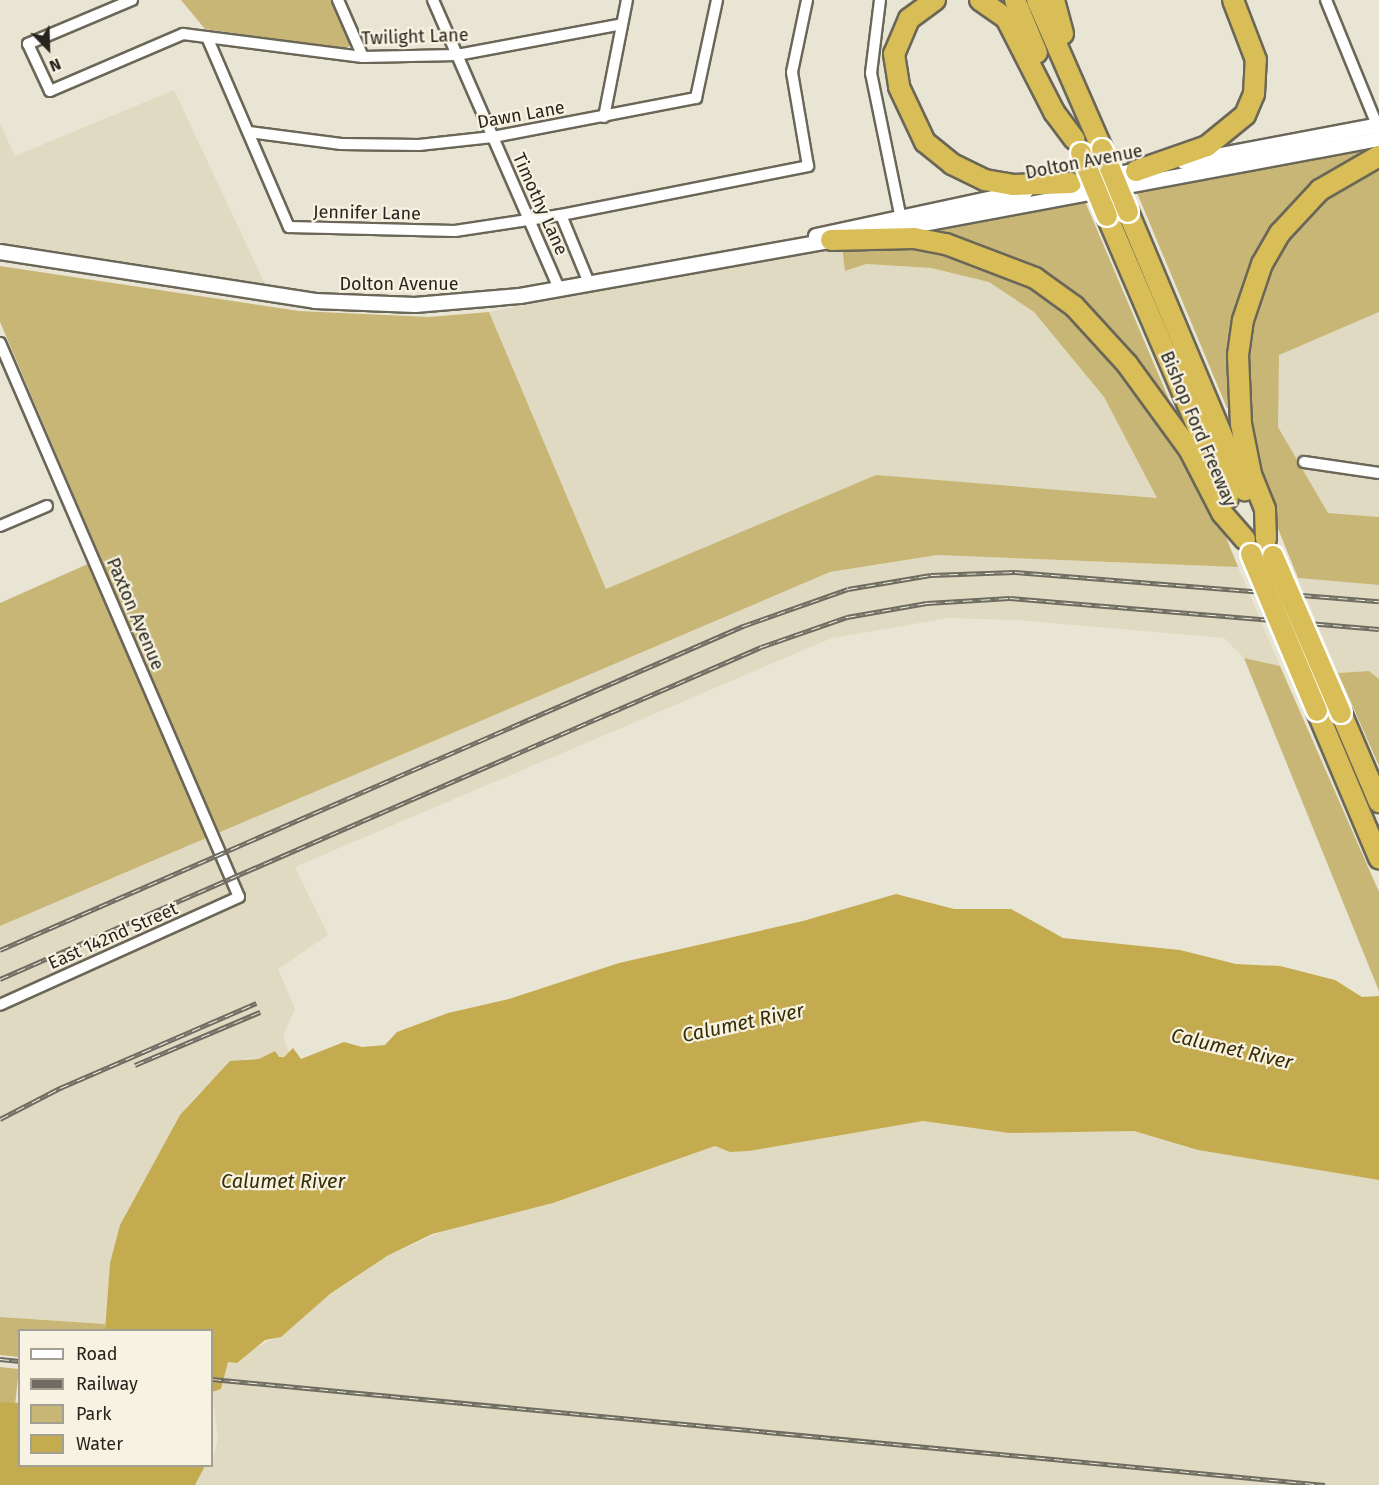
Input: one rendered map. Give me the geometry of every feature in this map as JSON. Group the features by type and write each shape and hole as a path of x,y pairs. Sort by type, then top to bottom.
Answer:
{"highway":[{"path":"935,0 909,19 894,54 902,97 925,142 952,164 985,180 1013,185 1071,183"},
{"path":"980,0 1006,18 1054,112 1078,146"},
{"name":"Bishop Ford Freeway","path":"1015,0 1379,858"},
{"name":"Bishop Ford Freeway","path":"1037,0 1379,802"},
{"path":"1054,0 1094,130"},
{"path":"1136,171 1207,146 1245,115 1254,94 1256,60 1233,0"},
{"path":"1270,548 1265,509 1251,474 1240,423 1238,355 1243,320 1262,264 1280,232 1320,190 1379,156"},
{"path":"831,240 914,238 946,244 1035,278 1074,306 1127,364 1189,449 1222,513 1248,546"}],"street":[{"path":"132,0 28,44 50,91 183,34 207,37"},
{"path":"338,0 363,57"},
{"name":"Timothy Lane","path":"433,0 531,220 559,289"},
{"path":"604,117 627,0"},
{"name":"Dawn Lane","path":"249,132 341,144 419,145 493,137 696,98 717,0"},
{"name":"Jennifer Lane","path":"207,37 289,227 455,231 561,215 808,166 792,72 807,0"},
{"path":"880,0 871,73 902,222"},
{"path":"1326,0 1378,130"},
{"name":"Twilight Lane","path":"207,37 363,57 457,56 622,24"},
{"name":"Dolton Avenue","path":"797,243 834,230 902,222 1378,130"},
{"name":"Dolton Avenue","path":"0,252 352,304 445,304 559,289 797,243 831,240 1071,183 1378,130"},
{"path":"561,215 589,283"},
{"name":"Paxton Avenue","path":"0,344 239,897"},
{"path":"1304,462 1379,473"},
{"path":"0,526 47,506"},
{"name":"East 142nd Street","path":"0,1005 239,897"}],"shaded area":[{"path":"174,90 265,284 0,242 0,124 15,156"},
{"path":"842,246 865,264 931,268 989,282 1034,312 1104,397 1158,499 876,475 606,589 489,312"},
{"path":"1379,312 1379,517 1328,513 1278,427 1278,355"},
{"path":"937,555 1238,567 1280,666 1244,658 1224,638 1017,620 949,618 832,638 295,867 328,935 278,969 295,1009 283,1036 289,1053 279,1058 275,1051 258,1059 247,1058 200,1092 180,1115 120,1225 110,1263 105,1324 0,1317 0,926 830,572"},
{"path":"1298,578 1379,585 1379,679 1369,671 1338,673"},
{"path":"923,1121 1009,1133 1134,1131 1198,1150 1379,1180 1379,1485 195,1485 204,1467 213,1467 218,1437 213,1392 221,1388 228,1362 285,1333 311,1308 387,1256 452,1227 553,1203 715,1146 730,1152 749,1151"}],"green space":[{"path":"181,0 332,0 351,45 344,49 205,29"},
{"path":"1379,144 1379,151 1341,168 1253,268 1233,408 1227,408 1135,188"},
{"path":"1379,165 1379,312 1279,355 1278,427 1328,513 1379,517 1379,585 1298,578 1270,509 1250,439 1246,351 1252,306 1265,267 1315,204"},
{"path":"1084,199 1171,404 1095,319 933,232"},
{"path":"842,246 926,246 1027,282 1074,316 1168,429 1218,517 1238,567 937,555 830,572 0,926 0,603 90,563 184,779 193,775 0,322 0,266 299,311 429,317 489,312 606,589 876,475 1157,498 1104,397 1034,312 989,282 931,268 866,264 845,271"},
{"path":"1244,658 1280,666 1379,892 1379,991"},
{"path":"1369,671 1379,679 1379,766 1338,673"},
{"path":"0,1317 105,1324 105,1329 18,1329 18,1357 0,1355"},
{"path":"0,1367 18,1369 15,1404 0,1402"}],"water":[{"name":"Calumet River","path":"896,894 954,909 1011,909 1063,938 1180,950 1236,964 1280,966 1335,980 1362,997 1379,996 1379,1180 1198,1150 1134,1131 1009,1133 923,1121 749,1151 730,1152 715,1146 553,1203 432,1234 387,1256 330,1294 281,1337 265,1340 237,1363 228,1362 221,1389 213,1392 213,1329 105,1329 110,1263 120,1225 180,1115 230,1061 259,1059 275,1051 279,1057 284,1057 293,1048 301,1059 344,1042 362,1047 385,1045 397,1032 448,1013 509,999 619,963 803,921"},
{"path":"0,1402 18,1403 18,1467 204,1467 195,1485 0,1485"}],"railway":[{"path":"0,950 743,626 848,589 931,575 1015,572 1379,601"},
{"path":"0,979 761,647 847,617 927,603 1010,598 1379,629"},
{"path":"0,1119 60,1088 256,1003"},
{"path":"135,1065 260,1012"},
{"path":"0,1359 18,1361"},
{"path":"213,1379 1325,1485"}]}
